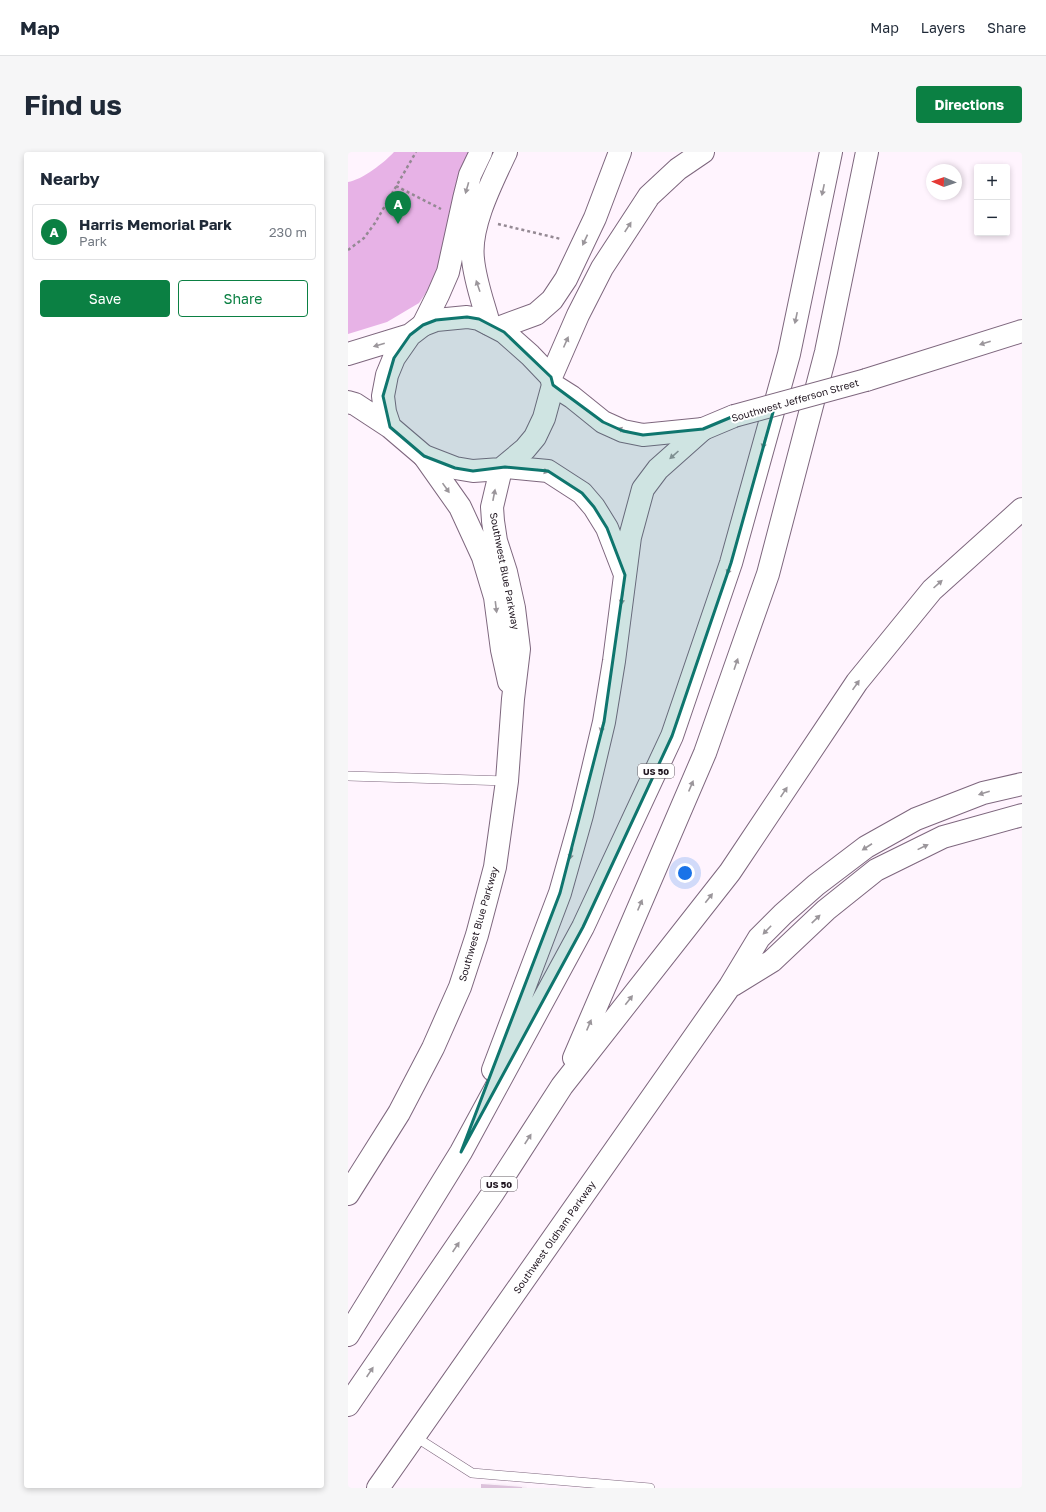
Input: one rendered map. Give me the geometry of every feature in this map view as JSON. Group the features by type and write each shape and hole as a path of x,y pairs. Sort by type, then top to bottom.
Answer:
{"main road":[{"path":"390,427 384,412 383,396 387,376 394,358 416,330 448,272 470,175 481,152"},
{"path":"506,152 488,191 474,233 472,257 476,279 493,326 536,314 552,300 563,285 595,218 620,152"},
{"path":"503,468 525,449 535,437 544,418 552,381 578,315 602,268 648,196 678,169 703,152"},
{"name":"US 50","path":"348,1336 461,1152 583,927 672,736 731,563 789,354 831,152"},
{"name":"US 50","path":"348,1405 493,1193 562,1086 705,753 768,574 826,352 867,152"},
{"name":"Southwest Jefferson Street","path":"416,330 436,320 467,317 479,319 504,332 518,344 552,381 603,422 623,431 643,435 703,429 734,416 866,380 1022,331"},
{"path":"348,354 416,330"},
{"path":"348,402 355,404 390,427 424,456 456,468 473,471 503,468 548,471 582,493 594,507 607,528 625,575"},
{"path":"461,1152 562,886 582,815 604,722 614,661 630,537 643,489 658,470 703,429"},
{"name":"Southwest Blue Parkway","path":"424,456 460,507 483,557 495,597 502,650 513,699"},
{"name":"Southwest Blue Parkway","path":"348,1194 357,1174 399,1113 432,1048 460,987 477,935 496,867 507,781 513,699 519,649 514,608 506,572 496,541 493,521 492,507 503,468"},
{"path":"562,1086 730,872 857,682 932,590 1022,509"},
{"name":"Southwest Oldham Parkway","path":"378,1488 730,986 759,938 782,914 816,885 866,847 916,819 983,792 1022,784"},
{"name":"Southwest Oldham Parkway","path":"730,986 772,961 826,910 876,870 943,837 1022,815"}],"lane":[{"path":"348,776 507,781"},
{"path":"414,1436 472,1473 650,1488"}],"path":[{"path":"348,250 364,238 375,223 416,152"},
{"path":"396,186 444,211"},
{"path":"498,223 565,240"}],"highlighted area":[{"path":"467,317 479,319 504,332 551,377 553,385 603,422 623,431 643,435 703,429 734,416 775,405 731,563 672,736 583,927 461,1152 560,893 604,722 625,575 607,528 594,507 582,493 548,471 505,467 473,471 455,468 424,456 390,427 383,396 394,358 410,335 423,325 436,320"}],"shaded area":[{"path":"394,152 470,152 460,171 452,203 445,245 434,281 419,303 387,322 348,334 348,182 354,181 373,170"}],"building":[{"path":"481,1484 522,1487 522,1488 481,1488"}],"place":[{"name":"Harris Memorial Park","path":"398,224"}]}
